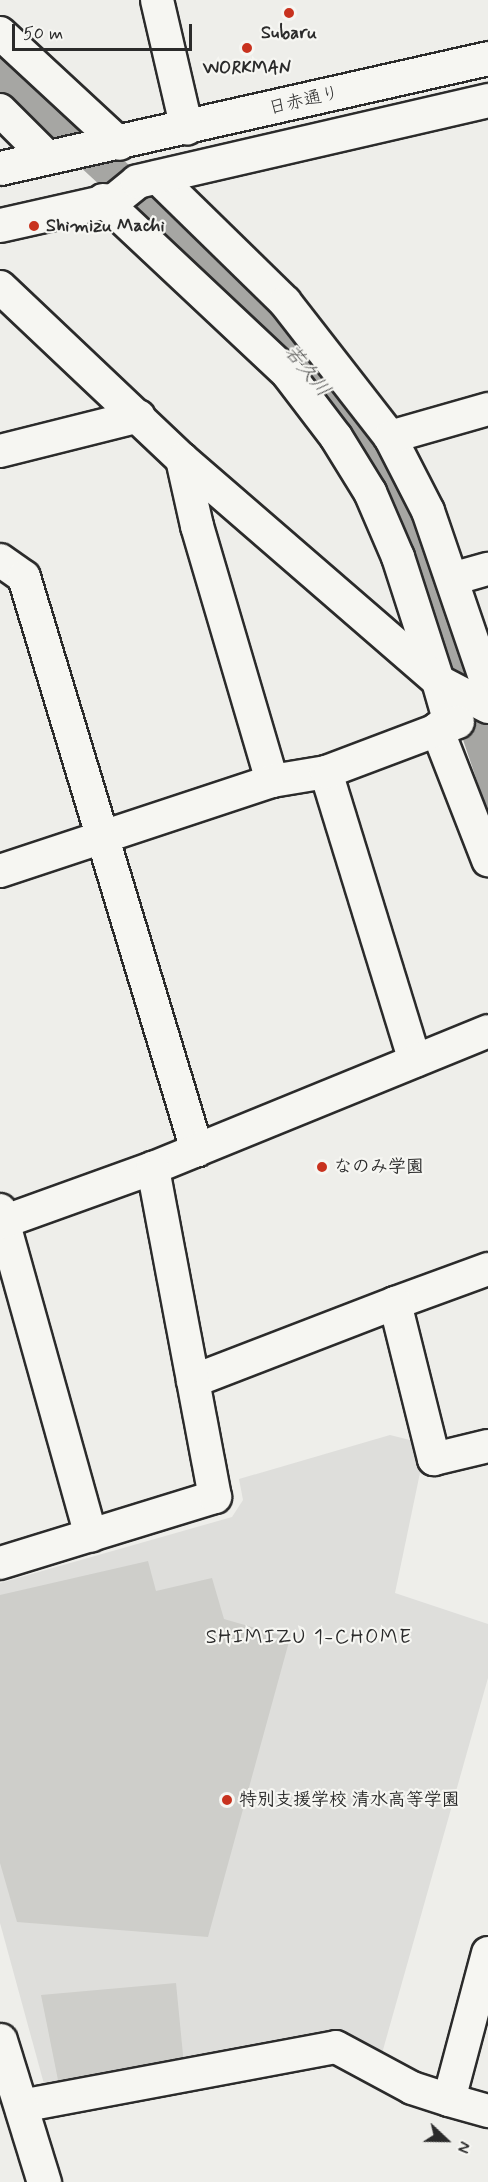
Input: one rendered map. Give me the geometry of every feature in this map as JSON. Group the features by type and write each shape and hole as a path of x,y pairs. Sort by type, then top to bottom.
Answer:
{"main road":[{"name":"日赤通り","path":"0,168 187,129 488,58"},
{"path":"0,225 128,189 488,100"},
{"path":"0,2040 11,2089 44,2182"}],"street":[{"path":"157,0 187,129"},
{"path":"0,33 120,144"},
{"path":"0,110 55,155"},
{"path":"128,189 285,302 390,437 428,511 488,686"},
{"path":"128,189 288,374 336,437 370,492 387,531 441,682 449,719 444,726"},
{"path":"0,287 182,459 441,682 488,707"},
{"path":"390,437 488,408"},
{"path":"0,452 139,416"},
{"path":"182,459 197,526 272,781"},
{"path":"0,560 24,577 106,838 197,1150"},
{"path":"452,579 488,569"},
{"path":"0,871 106,838 272,781 326,772 444,726 488,715"},
{"path":"444,726 488,860"},
{"path":"326,772 415,1061"},
{"path":"91,1536 1,1218 153,1168 488,1031"},
{"path":"0,1563 215,1497 153,1168"},
{"path":"193,1381 488,1269"},
{"path":"395,1303 434,1459 488,1446"},
{"path":"449,2100 488,1953"},
{"path":"11,2089 336,2047 411,2088 488,2111"}],"shaded area":[{"name":"特別支援学校 清水高等学園","path":"390,1435 426,1444 395,1593 488,1624 488,1678 379,2064 332,2036 47,2095 0,1923 0,1583 232,1517 243,1500 239,1479"},
{"path":"148,1561 156,1591 212,1578 224,1619 290,1638 208,1937 17,1922 0,1863 0,1595"},
{"path":"176,1983 184,2065 59,2085 41,1995"}],"water":[{"name":"若久川","path":"0,44 279,306 385,439 488,706 488,813 388,520 153,234 0,93"}],"place":[{"name":"Subaru","path":"289,13"},
{"name":"WORKMAN","path":"247,48"},
{"name":"Shimizu Machi","path":"34,226"},
{"name":"なのみ学園","path":"322,1167"},
{"name":"特別支援学校 清水高等学園","path":"227,1800"}],"district":[{"name":"SHIMIZU 1-CHOME","path":"309,1637"}]}
